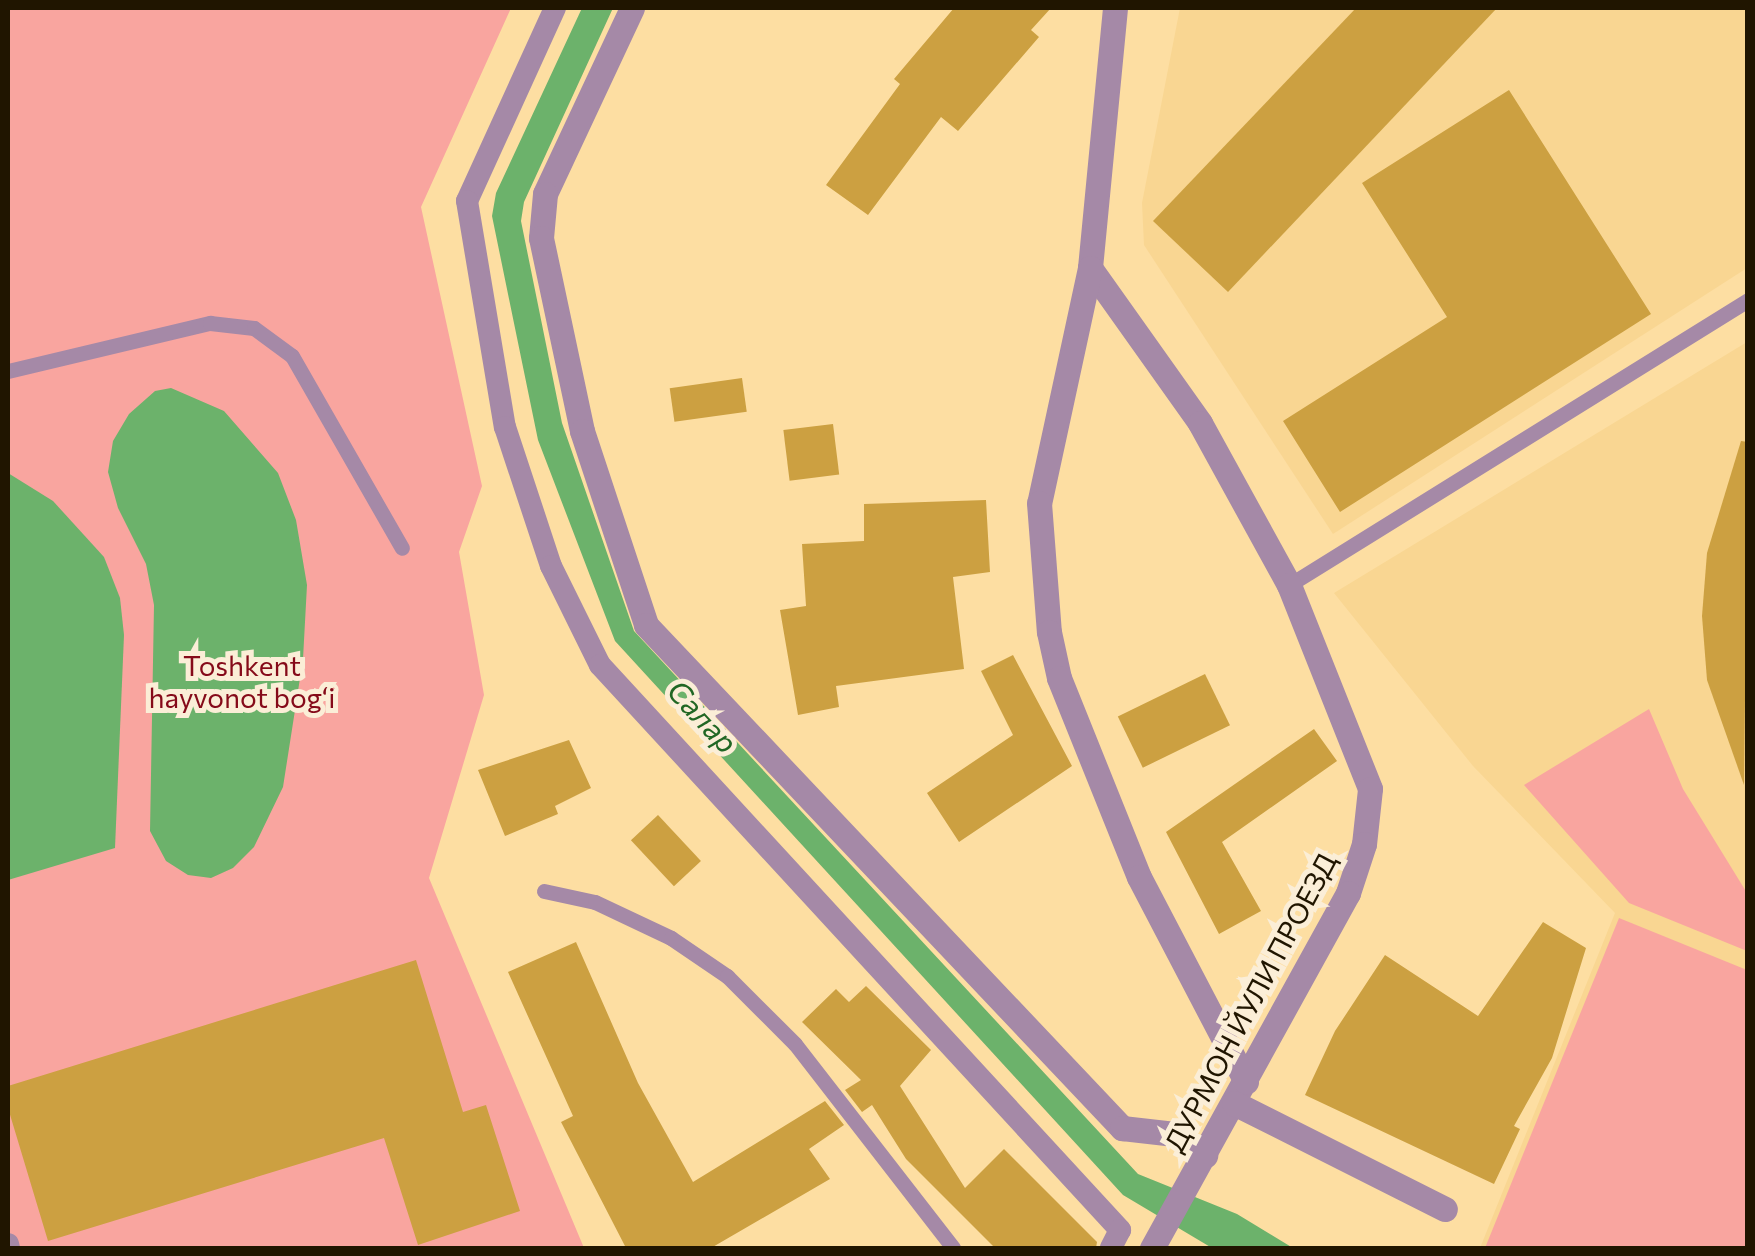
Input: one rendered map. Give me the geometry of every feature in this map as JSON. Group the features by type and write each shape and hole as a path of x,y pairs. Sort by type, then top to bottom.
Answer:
{"street":[{"path":"555,8 467,201 506,427 551,566 600,665 1120,1230 1111,1248"},
{"path":"632,8 545,194 540,238 582,432 646,625 1122,1128 1176,1134 1199,1167"},
{"path":"1114,8 1090,268 1039,503 1049,632 1060,678 1139,877 1240,1093 1445,1210"},
{"name":"ДУРМОН ЙУЛИ ПРОЕЗД","path":"1090,268 1200,423 1289,584 1370,789 1364,844 1348,893 1153,1247"}],"lane":[{"path":"1289,584 1748,300"},
{"path":"8,372 210,323 254,328 292,356 402,548"},
{"path":"544,891 594,902 670,938 727,976 795,1044 953,1248"}],"shaded area":[{"path":"1180,8 1747,8 1747,268 1333,534 1144,245 1142,203"},
{"path":"1747,342 1747,1248 1480,1248 1615,913 1473,766 1334,593"}],"green space":[{"name":"Toshkent hayvonot bogʻi","path":"8,8 511,8 421,207 482,486 459,552 484,695 429,878 584,1248 8,1248"},
{"path":"1649,709 1683,789 1747,893 1747,951 1629,903 1524,785"},
{"path":"1619,918 1747,970 1747,1248 1485,1248"}],"water":[{"name":"Салар","path":"582,8 613,8 524,202 521,221 562,423 634,631 1138,1174 1237,1214 1293,1248 1212,1248 1123,1195 615,641 538,440 492,216 496,193"},
{"path":"171,388 224,411 278,473 296,520 307,585 303,659 283,787 254,847 233,868 211,878 188,875 166,861 150,831 154,605 146,564 118,508 108,472 113,441 129,414 155,391"},
{"path":"8,473 53,501 104,557 120,598 124,635 115,848 8,880"}],"building":[{"path":"954,8 1051,8 1031,30 1039,37 958,131 941,117 868,215 826,185 900,84 894,79"},
{"path":"1356,8 1497,8 1228,292 1153,221"},
{"path":"1509,90 1651,314 1340,512 1283,421 1447,317 1362,183"},
{"path":"742,378 747,412 674,422 670,388"},
{"path":"833,424 839,475 790,481 783,430"},
{"path":"1741,441 1748,442 1744,785 1707,680 1702,616 1707,553"},
{"path":"986,500 990,572 953,577 964,669 836,686 839,707 798,715 780,610 806,606 802,544 864,541 864,504"},
{"path":"1013,655 1072,766 959,842 927,793 1013,735 981,671"},
{"path":"1205,674 1230,725 1143,768 1118,717"},
{"path":"1314,729 1337,761 1222,842 1261,911 1219,934 1166,832"},
{"path":"569,740 591,788 555,806 558,814 505,836 478,770"},
{"path":"658,815 701,861 674,886 631,840"},
{"path":"1543,922 1586,948 1552,1058 1514,1126 1520,1129 1494,1184 1305,1095 1335,1031 1385,955 1478,1016"},
{"path":"576,942 638,1083 693,1182 825,1101 844,1125 809,1149 830,1179 711,1248 626,1248 561,1122 573,1116 508,972"},
{"path":"416,960 463,1112 486,1105 520,1211 418,1245 384,1138 48,1241 8,1108 8,1086"},
{"path":"866,986 931,1050 900,1086 965,1188 1004,1149 1097,1242 1096,1248 995,1248 906,1159 872,1105 862,1112 845,1090 861,1080 802,1022 836,989 849,1002"}]}
